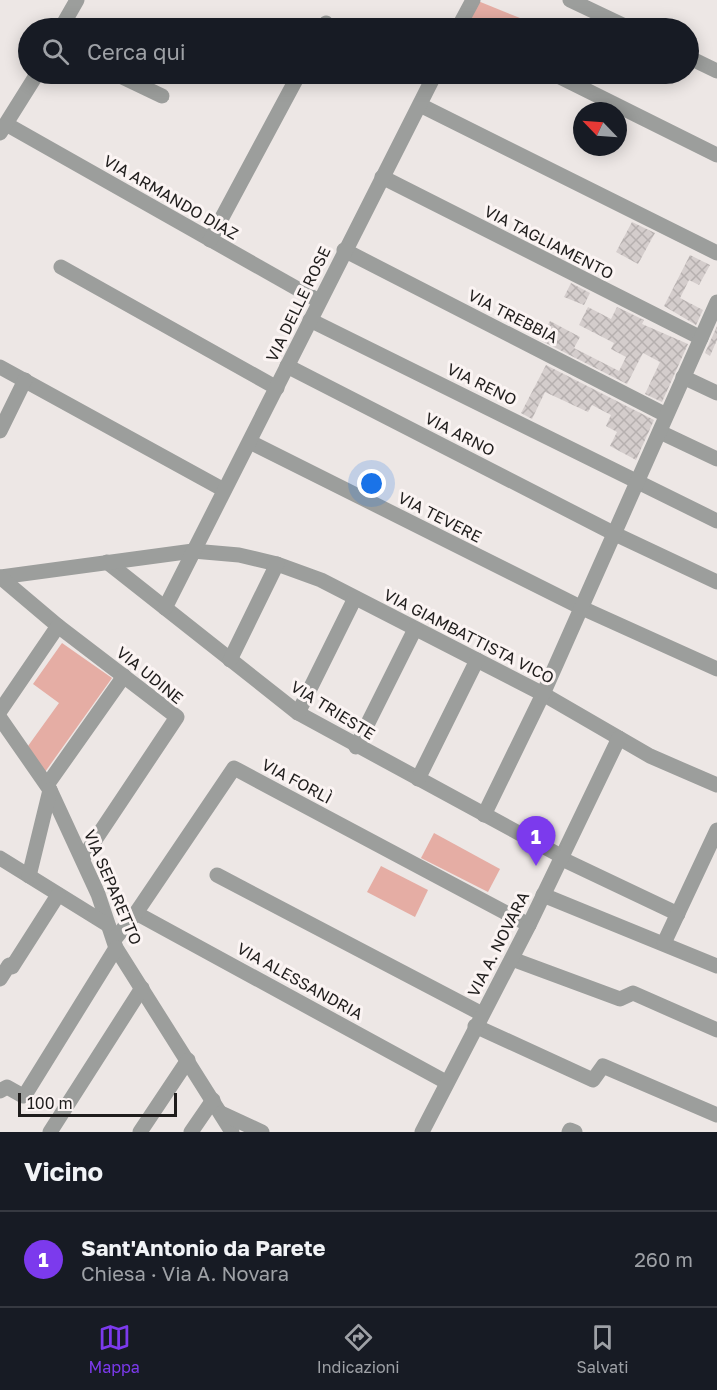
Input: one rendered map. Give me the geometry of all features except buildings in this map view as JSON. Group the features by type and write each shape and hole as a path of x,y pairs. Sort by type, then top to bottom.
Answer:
{"street":[{"path":"67,18 77,0"},
{"path":"464,18 471,0"},
{"path":"570,0 608,18"},
{"path":"699,62 717,71"},
{"path":"3,128 31,84"},
{"path":"137,84 162,96"},
{"path":"210,240 294,84"},
{"name":"VIA DELLE ROSE","path":"165,608 344,250 430,84"},
{"path":"574,84 717,155"},
{"path":"420,105 717,252"},
{"name":"VIA ARMANDO DIAZ","path":"3,128 319,301"},
{"name":"VIA TAGLIAMENTO","path":"382,177 701,338"},
{"name":"VIA TREBBIA","path":"344,250 666,415"},
{"path":"61,267 277,388"},
{"path":"484,815 543,694 717,302"},
{"name":"VIA RENO","path":"310,320 717,521"},
{"name":"VIA ARNO","path":"288,366 615,534 717,582"},
{"path":"0,367 224,490"},
{"path":"683,377 717,393"},
{"path":"0,431 25,380"},
{"path":"660,432 717,459"},
{"name":"VIA TEVERE","path":"250,442 582,608 717,669"},
{"name":"VIA GIAMBATTISTA VICO","path":"0,577 193,551 239,555 277,564 321,580 543,694 650,756 717,785"},
{"name":"VIA TRIESTE","path":"107,562 298,714 561,857 678,914"},
{"path":"230,660 277,564"},
{"name":"VIA UDINE","path":"0,577 58,626 177,717 83,858"},
{"path":"298,714 355,598"},
{"path":"0,711 58,626"},
{"path":"357,747 415,628"},
{"path":"418,779 477,660"},
{"path":"29,876 48,787 124,676"},
{"name":"VIA SEPARETTO","path":"0,717 48,787 83,858 115,944 232,1132"},
{"name":"VIA A. NOVARA","path":"422,1132 529,925 619,738"},
{"name":"VIA FORLÌ","path":"1,1089 7,1087 23,1096 28,1090 115,944 234,768 529,925"},
{"path":"664,943 717,830"},
{"path":"0,858 108,926"},
{"path":"217,876 593,1080 603,1065 717,1115"},
{"path":"0,979 9,965 12,967 58,895"},
{"path":"543,895 717,966"},
{"name":"VIA ALESSANDRIA","path":"136,913 446,1082"},
{"path":"512,959 620,999 633,993 717,1030"},
{"path":"50,1132 142,988"},
{"path":"140,1132 188,1060"},
{"path":"190,1132 217,1106 262,1132"},
{"path":"569,1132 570,1130 575,1132"}],"shaded area":[{"path":"478,1 520,18 470,18"},
{"path":"62,643 112,678 45,772 28,746 59,703 33,684"},
{"path":"434,833 500,869 488,892 421,858"},
{"path":"381,866 428,890 415,917 367,892"}],"place":[{"name":"Sant'Antonio da Parete","path":"536,866"}]}
